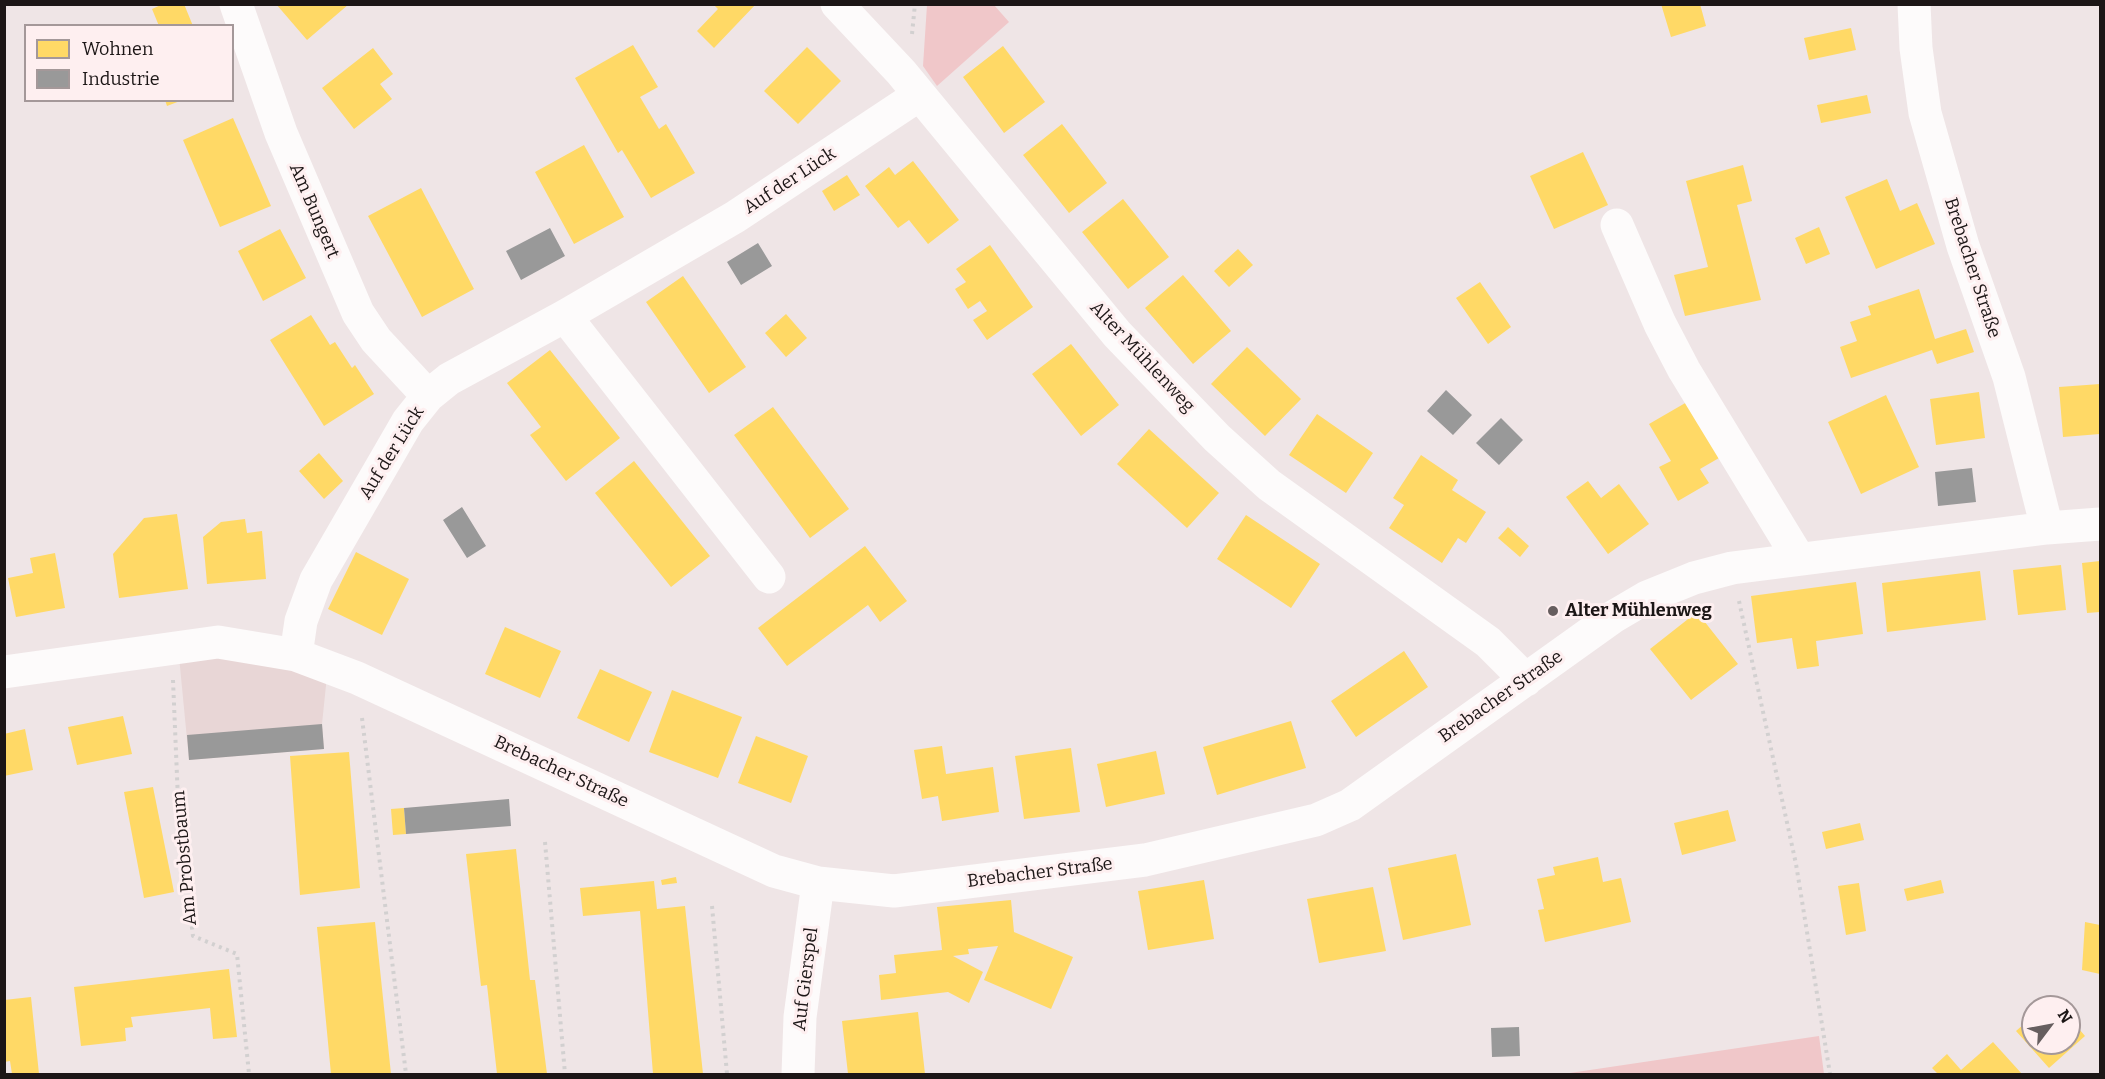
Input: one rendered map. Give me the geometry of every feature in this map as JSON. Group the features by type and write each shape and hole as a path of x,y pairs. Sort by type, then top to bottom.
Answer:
{"street":[{"name":"Am Bungert","path":"236,4 281,134 358,313 376,340 428,396"},
{"name":"Alter Mühlenweg","path":"837,4 901,72 1118,334 1217,438 1269,485 1488,642 1526,680"},
{"name":"Brebacher Straße","path":"1914,4 1916,48 1925,112 1963,246 2008,377 2047,528"},
{"name":"Auf der Lück","path":"296,655 301,621 316,580 408,421 428,396 449,379 565,316 735,217 919,95"},
{"path":"1617,225 1660,324 1684,370 1799,559"},
{"path":"565,316 770,577"},
{"name":"Brebacher Straße","path":"4,672 169,647 218,642 296,655 357,678 774,871 818,883 894,891 1145,860 1307,823 1350,805 1613,617 1647,597 1694,578 1732,568 1799,559 2047,528 2100,524"},
{"name":"Auf Gierspel","path":"798,1074 800,1017 818,883"}],"path":[{"path":"1732,568 1796,864 1830,1074"},
{"name":"Am Probstbaum","path":"169,647 176,706 180,824 193,936 237,954 249,1074"},
{"path":"357,678 406,1074"},
{"path":"545,842 565,1074"},
{"path":"712,906 727,1074"}],"shaded area":[{"path":"927,5 994,5 1009,22 937,86 923,66"},
{"path":"178,646 328,666 322,724 324,749 189,760"},
{"path":"1819,1036 1824,1074 1563,1074"}],"building: Wohnen":[{"path":"163,4 184,4 192,24 158,24 152,9"},
{"path":"276,4 349,4 307,40"},
{"path":"713,4 756,4 714,48 697,31 718,9"},
{"path":"1661,4 1700,4 1706,26 1671,37"},
{"path":"1851,28 1856,50 1809,60 1804,38"},
{"path":"633,45 658,87 640,97 659,129 666,124 695,173 651,198 622,150 618,153 575,78"},
{"path":"1003,46 1045,102 1004,133 963,77"},
{"path":"807,47 841,81 798,124 764,91"},
{"path":"373,48 393,74 380,84 392,99 354,129 322,88"},
{"path":"1867,95 1871,113 1821,123 1817,105"},
{"path":"166,102 177,102 167,106"},
{"path":"233,118 271,206 220,227 183,140"},
{"path":"1062,124 1107,183 1069,213 1023,155"},
{"path":"584,145 624,217 574,244 535,172"},
{"path":"1583,152 1608,205 1554,229 1530,176"},
{"path":"913,161 959,220 928,244 909,220 898,228 865,186 889,167 895,175"},
{"path":"1743,165 1752,201 1737,205 1761,300 1685,316 1674,275 1708,267 1686,181"},
{"path":"847,175 860,195 834,211 822,191"},
{"path":"1887,179 1900,211 1917,203 1935,244 1876,269 1845,197"},
{"path":"421,188 474,289 422,317 368,216"},
{"path":"1123,199 1169,257 1128,289 1082,232"},
{"path":"1819,227 1830,254 1806,264 1795,238"},
{"path":"280,229 306,278 263,301 238,251"},
{"path":"990,245 1033,307 987,340 973,320 987,311 980,301 968,309 955,289 966,282 956,269"},
{"path":"1238,249 1253,265 1229,287 1214,271"},
{"path":"1183,275 1231,331 1193,364 1145,308"},
{"path":"683,276 746,367 709,393 646,302"},
{"path":"1480,282 1511,327 1488,344 1456,298"},
{"path":"1919,289 1935,339 1966,329 1974,352 1937,364 1932,350 1851,378 1840,347 1857,341 1850,322 1871,315 1868,306"},
{"path":"786,314 807,338 786,357 765,333"},
{"path":"311,315 330,345 335,342 352,368 355,365 374,394 324,426 270,340"},
{"path":"1071,344 1119,405 1081,436 1032,374"},
{"path":"1247,347 1301,399 1265,436 1211,384"},
{"path":"550,350 620,438 566,481 530,435 541,427 507,383"},
{"path":"2100,384 2100,434 2063,437 2059,387"},
{"path":"1979,392 1985,438 1936,445 1930,399"},
{"path":"1886,395 1919,467 1861,494 1828,422"},
{"path":"1687,402 1719,458 1700,469 1709,483 1678,501 1659,467 1671,461 1649,424"},
{"path":"773,407 849,509 810,538 734,435"},
{"path":"1317,414 1373,453 1346,493 1289,455"},
{"path":"1149,429 1219,493 1187,528 1117,464"},
{"path":"319,453 343,481 324,499 299,471"},
{"path":"1421,455 1458,480 1452,490 1486,512 1466,543 1458,538 1442,563 1389,528 1404,505 1393,498"},
{"path":"634,461 710,556 671,587 595,493"},
{"path":"1588,481 1601,498 1619,484 1649,524 1608,554 1566,497"},
{"path":"177,514 188,589 119,598 113,554 144,518"},
{"path":"1246,515 1320,564 1291,608 1217,559"},
{"path":"245,519 247,533 262,531 266,579 207,584 203,537 221,522"},
{"path":"1508,527 1529,546 1520,557 1498,538"},
{"path":"865,546 907,601 880,622 868,605 787,666 758,628"},
{"path":"356,552 409,579 382,635 328,609"},
{"path":"55,553 65,608 16,617 8,578 33,573 30,558"},
{"path":"2100,561 2100,612 2087,613 2082,563"},
{"path":"2061,565 2066,610 2018,615 2013,570"},
{"path":"1980,571 1986,620 1887,632 1882,583"},
{"path":"1856,582 1863,634 1816,641 1819,666 1797,669 1792,638 1757,643 1751,596"},
{"path":"1697,612 1738,664 1691,700 1650,649"},
{"path":"505,627 561,651 540,698 485,674"},
{"path":"1404,651 1428,687 1356,737 1331,701"},
{"path":"600,669 652,692 629,742 577,718"},
{"path":"672,690 742,717 718,778 649,752"},
{"path":"123,716 132,754 77,765 68,727"},
{"path":"1291,721 1306,768 1217,795 1203,747"},
{"path":"25,729 33,770 4,776 4,734"},
{"path":"756,736 808,756 791,803 738,783"},
{"path":"942,746 946,774 993,767 999,812 942,821 938,796 922,799 914,750"},
{"path":"1071,748 1080,812 1024,819 1015,756"},
{"path":"1156,751 1165,794 1106,807 1097,764"},
{"path":"349,752 360,888 300,895 290,756"},
{"path":"153,787 174,892 144,898 124,792"},
{"path":"404,808 406,834 393,835 391,809"},
{"path":"1728,810 1736,841 1682,855 1674,823"},
{"path":"1860,823 1864,840 1826,849 1822,832"},
{"path":"516,849 530,980 535,980 547,1074 497,1074 487,985 481,986 466,854"},
{"path":"1456,854 1471,925 1403,940 1388,868"},
{"path":"1598,857 1603,882 1621,878 1631,922 1545,942 1538,910 1544,909 1537,879 1555,875 1553,867"},
{"path":"676,877 677,883 662,885 661,880"},
{"path":"1204,880 1214,939 1148,950 1138,891"},
{"path":"1941,880 1944,893 1907,901 1904,889"},
{"path":"654,881 657,909 685,906 703,1074 653,1074 640,911 583,916 580,888"},
{"path":"1859,883 1866,931 1846,935 1838,886"},
{"path":"1373,887 1386,951 1319,963 1307,899"},
{"path":"1011,900 1014,932 1073,957 1051,1009 984,980 998,946 968,949 969,954 953,956 983,972 969,1003 948,992 881,1000 879,975 896,973 894,955 942,950 937,907"},
{"path":"375,922 391,1074 331,1074 317,927"},
{"path":"2085,922 2100,925 2100,974 2082,970"},
{"path":"229,969 237,1037 213,1039 210,1008 131,1017 133,1027 125,1028 126,1041 81,1046 74,987"},
{"path":"31,997 39,1074 12,1074 10,1061 4,1062 4,1000"},
{"path":"918,1012 925,1074 848,1074 842,1021"},
{"path":"2021,1027 2021,1037 2016,1031"},
{"path":"1993,1042 2022,1074 1938,1074 1932,1068 1947,1054 1961,1070"},
{"path":"2037,1055 2064,1055 2049,1068"}],"building: Industrie":[{"path":"550,228 565,256 521,280 506,251"},
{"path":"758,243 772,266 741,285 727,262"},
{"path":"1446,390 1472,415 1453,435 1427,411"},
{"path":"1501,418 1523,440 1499,465 1476,443"},
{"path":"1972,468 1976,502 1938,506 1935,472"},
{"path":"462,507 486,546 467,558 443,520"},
{"path":"322,724 324,749 189,760 187,735"},
{"path":"509,799 511,826 406,834 404,808"},
{"path":"1519,1027 1520,1056 1492,1057 1491,1028"}],"place":[{"name":"Alter Mühlenweg","path":"1553,611"}]}
